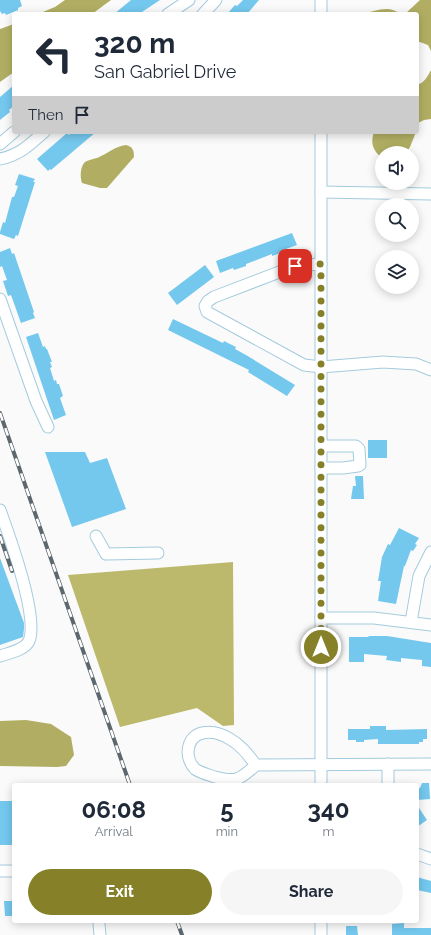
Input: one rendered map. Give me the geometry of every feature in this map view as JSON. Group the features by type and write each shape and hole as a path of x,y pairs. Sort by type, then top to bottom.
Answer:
{"street":[{"path":"171,12 189,0"},
{"path":"205,12 216,0"},
{"path":"321,0 321,12"},
{"path":"0,144 12,134"},
{"path":"0,159 16,154 41,134"},
{"path":"321,134 321,783"},
{"path":"321,192 431,194"},
{"path":"321,264 295,266 214,297 208,301 205,306 206,312 304,365 321,367 383,362 416,364 431,370"},
{"path":"0,299 36,401 48,427"},
{"path":"321,446 356,446 359,449 360,465 343,468 321,468"},
{"path":"0,510 18,561 32,631 29,642 20,649 0,656"},
{"path":"96,536 106,554 158,553"},
{"path":"412,622 420,576 431,552"},
{"path":"321,618 374,618 431,625"},
{"path":"256,765 244,749 218,733 196,735 188,746 190,763 195,769 204,773 234,780 243,777 256,765 431,764"},
{"path":"388,764 388,783"},
{"path":"419,855 431,860"},
{"path":"0,871 12,871"},
{"path":"321,923 321,935"}],"shaded area":[{"path":"65,0 111,0 95,12 43,12 55,7"},
{"path":"420,0 431,0 431,51 428,45 419,42 419,12 407,12"},
{"path":"386,9 399,12 370,12"},
{"path":"12,25 12,73 0,82 0,29"},
{"path":"431,70 431,119 419,122 419,84 427,77"},
{"path":"374,134 415,134 410,146 375,146 375,152 372,143"},
{"path":"126,145 133,149 134,157 107,188 100,188 82,183 81,172 85,162 97,158 118,147"},
{"path":"233,562 234,725 223,726 197,708 120,727 68,575"},
{"path":"26,720 51,724 71,737 74,755 66,766 0,766 0,721"}],"building":[{"path":"0,0 20,0 22,6 18,8 18,10 6,15 5,13 2,14 0,11"},
{"path":"131,0 160,0 142,12 116,12"},
{"path":"243,0 259,0 249,12 229,12 235,5 237,6"},
{"path":"12,87 12,108 9,110 10,112 0,120 0,97"},
{"path":"66,134 94,134 48,171 37,159"},
{"path":"19,174 35,179 33,182 35,182 18,236 16,235 14,239 0,234 0,232 3,222 5,223 12,197 14,197 18,186 15,185"},
{"path":"292,233 297,245 283,250 284,252 272,256 272,254 246,264 246,266 234,270 233,268 220,273 216,261"},
{"path":"10,248 12,254 14,253 35,318 21,323 11,295 8,296 3,281 7,280 2,266 0,267 0,252"},
{"path":"205,265 214,277 177,305 168,293"},
{"path":"173,319 223,343 224,341 236,347 235,349 295,385 287,396 248,372 249,370 168,330"},
{"path":"38,333 43,347 45,346 47,349 52,362 50,362 52,367 50,368 54,381 56,380 57,384 59,384 63,396 60,398 66,415 54,420 26,337"},
{"path":"368,440 387,440 387,458 368,458"},
{"path":"45,452 85,452 90,463 107,458 126,509 72,527"},
{"path":"355,476 363,476 364,499 351,499 353,486 356,486"},
{"path":"399,528 419,538 415,544 417,545 413,551 411,550 404,566 396,604 378,601 381,581 378,581 382,557 388,544 390,545"},
{"path":"0,558 24,623 24,629 23,637 0,645"},
{"path":"387,636 431,643 431,667 422,666 422,660 401,658 401,662 386,660 387,656 364,654 364,662 349,662 349,637"},
{"path":"370,726 386,726 386,730 427,729 427,739 423,739 423,742 419,742 419,744 378,744 378,739 364,740 364,742 348,740 348,729 370,729"},
{"path":"422,783 429,783 430,799 419,800"},
{"path":"0,801 12,801 12,845 0,845"},
{"path":"419,808 427,820 419,826"},
{"path":"419,878 431,881 431,893 419,890"},
{"path":"4,901 12,901 12,916 5,916"},
{"path":"404,923 404,928 431,928 431,935 392,935 392,924"},
{"path":"346,926 357,926 358,935 346,935"}],"railway":[{"path":"0,413 129,783"},
{"path":"0,536 12,571"},
{"path":"178,923 182,935"}],"route":[{"path":"295,266 321,264 321,647"}]}
